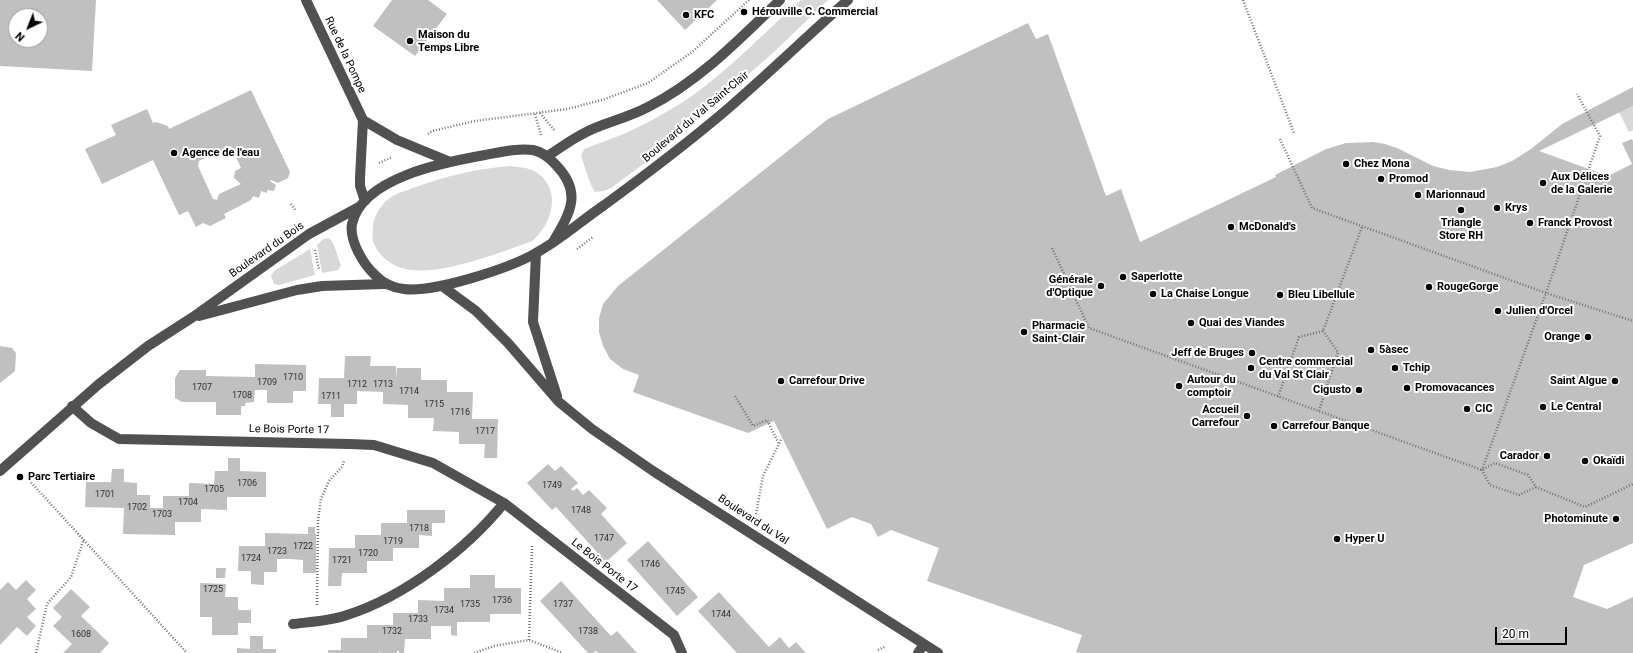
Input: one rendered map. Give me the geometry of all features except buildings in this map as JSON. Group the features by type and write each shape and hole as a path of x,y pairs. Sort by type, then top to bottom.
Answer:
{"street":[{"name":"Rue de la Pompe","path":"306,0 363,120 360,178 362,204"},
{"path":"553,242 567,218 571,204 572,190 565,175 548,156 599,126 620,120 649,107 676,91 724,53 780,0"},
{"name":"Boulevard du Val Saint-Clair","path":"442,286 496,270 536,253 553,242 634,184 724,112 848,0"},
{"path":"363,120 397,140 448,161"},
{"name":"Boulevard du Bois","path":"0,471 72,406 148,346 193,317 309,234 362,204 374,193 404,175 448,161 516,150 535,150 548,156"},
{"path":"362,204 352,226 354,241 360,258 370,271 384,284"},
{"path":"536,253 533,322 559,402"},
{"name":"Boulevard du Bois","path":"193,317 303,289 322,286 384,284 419,290 442,286"},
{"name":"Boulevard du Val","path":"442,286 482,316 508,343 559,402 592,429 653,471 938,653"},
{"name":"Le Bois Porte 17","path":"72,406 91,423 119,439 374,445 433,463 504,503 674,635 682,653"},
{"path":"293,624 346,616 386,599 439,566 492,518 504,503"},
{"path":"918,653 924,644"}],"path":[{"path":"425,136 432,131 475,121 567,109 602,100 648,83 692,52 749,0"},
{"path":"1243,0 1294,133"},
{"path":"1482,470 1546,293 1600,136 1577,94"},
{"path":"540,113 549,125 568,143"},
{"path":"1280,140 1312,208 1546,293 1633,321"},
{"path":"360,178 366,171 396,155"},
{"path":"291,204 296,211"},
{"path":"573,252 594,236 595,212"},
{"path":"1323,331 1362,227"},
{"path":"314,246 320,275"},
{"path":"1052,248 1089,328 1482,470 1490,484 1519,495 1536,487"},
{"path":"1278,397 1299,338 1323,331"},
{"path":"1319,411 1338,352 1323,331"},
{"path":"735,396 753,426 767,420 779,444"},
{"path":"756,514 763,476 782,438"},
{"path":"317,620 318,519 320,499 329,481 342,467 350,444"},
{"path":"1482,470 1495,463 1528,475 1536,487 1586,507 1633,484"},
{"path":"27,478 187,653"},
{"path":"529,640 532,543 539,531"},
{"path":"36,653 47,604 71,577 84,539"},
{"path":"474,653 494,646 529,640 563,653"},
{"path":"878,650 886,646"}],"shaded area":[{"path":"801,0 828,0 774,52 662,150 611,188 604,191 595,192 589,180 581,156 584,149 637,128 683,102 715,79"},
{"path":"1633,106 1633,130 1629,132 1619,112"},
{"path":"510,166 532,170 542,177 548,185 551,194 552,204 550,215 540,233 532,241 472,262 440,269 425,270 411,270 395,265 378,251 373,240 373,223 379,209 389,198 425,184 449,177 473,171"},
{"path":"328,238 334,246 341,265 338,270 322,273 317,245 323,239"},
{"path":"310,249 315,275 279,285 274,284 271,276 274,271"}],"place":[{"name":"Hérouville C. Commercial","path":"744,12"},
{"name":"KFC","path":"686,15"},
{"name":"Maison du Temps Libre","path":"410,41"},
{"name":"Agence de l'eau","path":"174,153"},
{"name":"Chez Mona","path":"1346,164"},
{"name":"Promod","path":"1381,179"},
{"name":"Aux Délices de la Galerie","path":"1543,183"},
{"name":"Marionnaud","path":"1418,195"},
{"name":"Krys","path":"1497,208"},
{"name":"Triangle Store RH","path":"1461,210"},
{"name":"Franck Provost","path":"1530,223"},
{"name":"McDonald's","path":"1231,227"},
{"name":"Saperlotte","path":"1123,277"},
{"name":"Générale d'Optique","path":"1101,286"},
{"name":"RougeGorge","path":"1429,287"},
{"name":"La Chaise Longue","path":"1153,294"},
{"name":"Bleu Libellule","path":"1280,295"},
{"name":"Julien d'Orcel","path":"1498,311"},
{"name":"Quai des Viandes","path":"1191,323"},
{"name":"Pharmacie Saint-Clair","path":"1024,332"},
{"name":"Orange","path":"1588,337"},
{"name":"5àsec","path":"1371,350"},
{"name":"Jeff de Bruges","path":"1252,353"},
{"name":"Centre commercial du Val St Clair","path":"1251,368"},
{"name":"Tchip","path":"1395,368"},
{"name":"Carrefour Drive","path":"781,381"},
{"name":"Saint Algue","path":"1615,381"},
{"name":"Autour du comptoir","path":"1179,386"},
{"name":"Promovacances","path":"1407,388"},
{"name":"Cigusto","path":"1359,390"},
{"name":"Le Central","path":"1543,407"},
{"name":"CIC","path":"1467,409"},
{"name":"Accueil Carrefour","path":"1247,416"},
{"name":"Carrefour Banque","path":"1274,426"},
{"name":"Carador","path":"1547,456"},
{"name":"Okaïdi","path":"1585,461"},
{"name":"Parc Tertiaire","path":"20,477"},
{"name":"Photominute","path":"1616,519"},
{"name":"Hyper U","path":"1337,539"}]}
